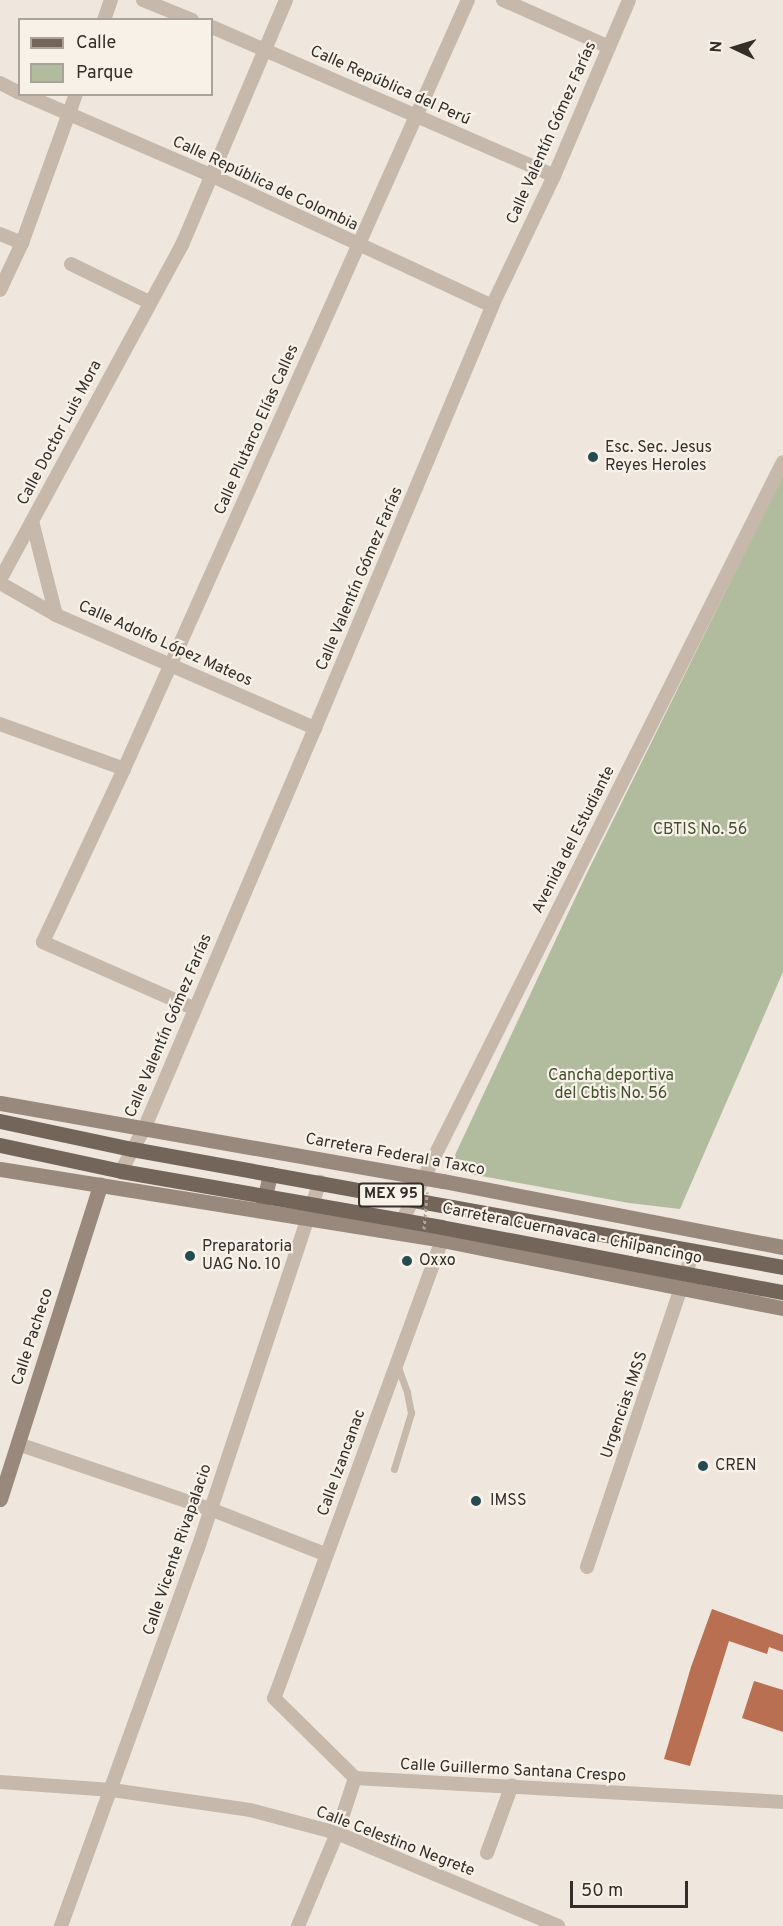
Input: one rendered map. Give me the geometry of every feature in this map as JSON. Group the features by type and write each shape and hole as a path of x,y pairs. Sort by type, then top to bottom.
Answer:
{"main road":[{"name":"Carretera Cuernavaca - Chilpancingo","path":"0,1121 132,1149 270,1174 320,1182 422,1189 541,1223 783,1268"},
{"name":"Carretera Cuernavaca - Chilpancingo","path":"0,1145 263,1203 503,1246 783,1292"}],"street":[{"path":"105,18 111,0"},
{"path":"143,0 175,16"},
{"name":"Calle Doctor Luis Mora","path":"0,581 149,302 182,245 286,0"},
{"name":"Calle Plutarco Elías Calles","path":"194,1008 43,942 124,769 468,0"},
{"path":"503,0 609,46"},
{"name":"Calle Valentín Gómez Farías","path":"121,1171 144,1129 492,306 554,176 628,0"},
{"name":"Calle República del Perú","path":"213,27 554,176"},
{"name":"Calle República de Colombia","path":"0,83 18,92"},
{"name":"Calle República de Colombia","path":"26,96 69,112 210,175 358,246 492,306"},
{"path":"0,290 22,243 75,96"},
{"path":"0,234 22,243"},
{"path":"71,264 149,302"},
{"name":"Avenida del Estudiante","path":"399,1227 422,1189 783,462"},
{"name":"Calle Adolfo López Mateos","path":"32,521 56,615 171,663 315,728"},
{"path":"0,581 56,615"},
{"path":"0,724 124,769"},
{"name":"Carretera Federal a Taxco","path":"0,1103 144,1129 422,1189 546,1200 783,1247"},
{"path":"0,1169 100,1185 263,1203 270,1174"},
{"name":"Calle Vicente Rivapalacio","path":"61,1926 112,1790 210,1509 320,1182"},
{"name":"Calle Pacheco","path":"0,1499 100,1185"},
{"path":"541,1223 546,1200"},
{"path":"399,1227 442,1240 503,1246 682,1290 783,1308"},
{"name":"Calle Izancanac","path":"355,1778 274,1698 442,1240"},
{"name":"Urgencias IMSS","path":"587,1567 693,1252"},
{"path":"18,1444 210,1509 325,1554"},
{"path":"298,1926 337,1833 355,1778"},
{"name":"Calle Guillermo Santana Crespo","path":"355,1778 512,1785 783,1802"},
{"name":"Calle Celestino Negrete","path":"0,1782 112,1790 233,1806 337,1833 529,1920 558,1926"},
{"path":"487,1853 512,1785"}],"lane":[{"path":"394,1469 411,1413 407,1392 396,1364"}],"path":[{"path":"422,1189 424,1229"}],"green space":[{"path":"783,475 783,972 680,1209 629,1203 448,1170 586,875"}],"building":[{"path":"712,1609 783,1635 783,1652 769,1647 767,1654 729,1641 690,1766 664,1759 691,1667"},
{"path":"754,1681 783,1690 783,1732 742,1718"}],"place":[{"name":"Esc. Sec. Jesus Reyes Heroles","path":"593,457"},
{"name":"Preparatoria UAG No. 10","path":"190,1256"},
{"name":"Oxxo","path":"407,1261"},
{"name":"CREN","path":"703,1466"},
{"name":"IMSS","path":"476,1501"}],"park label":[{"name":"CBTIS No. 56","path":"700,830"},
{"name":"Cancha deportiva del Cbtis No. 56","path":"611,1085"}]}
